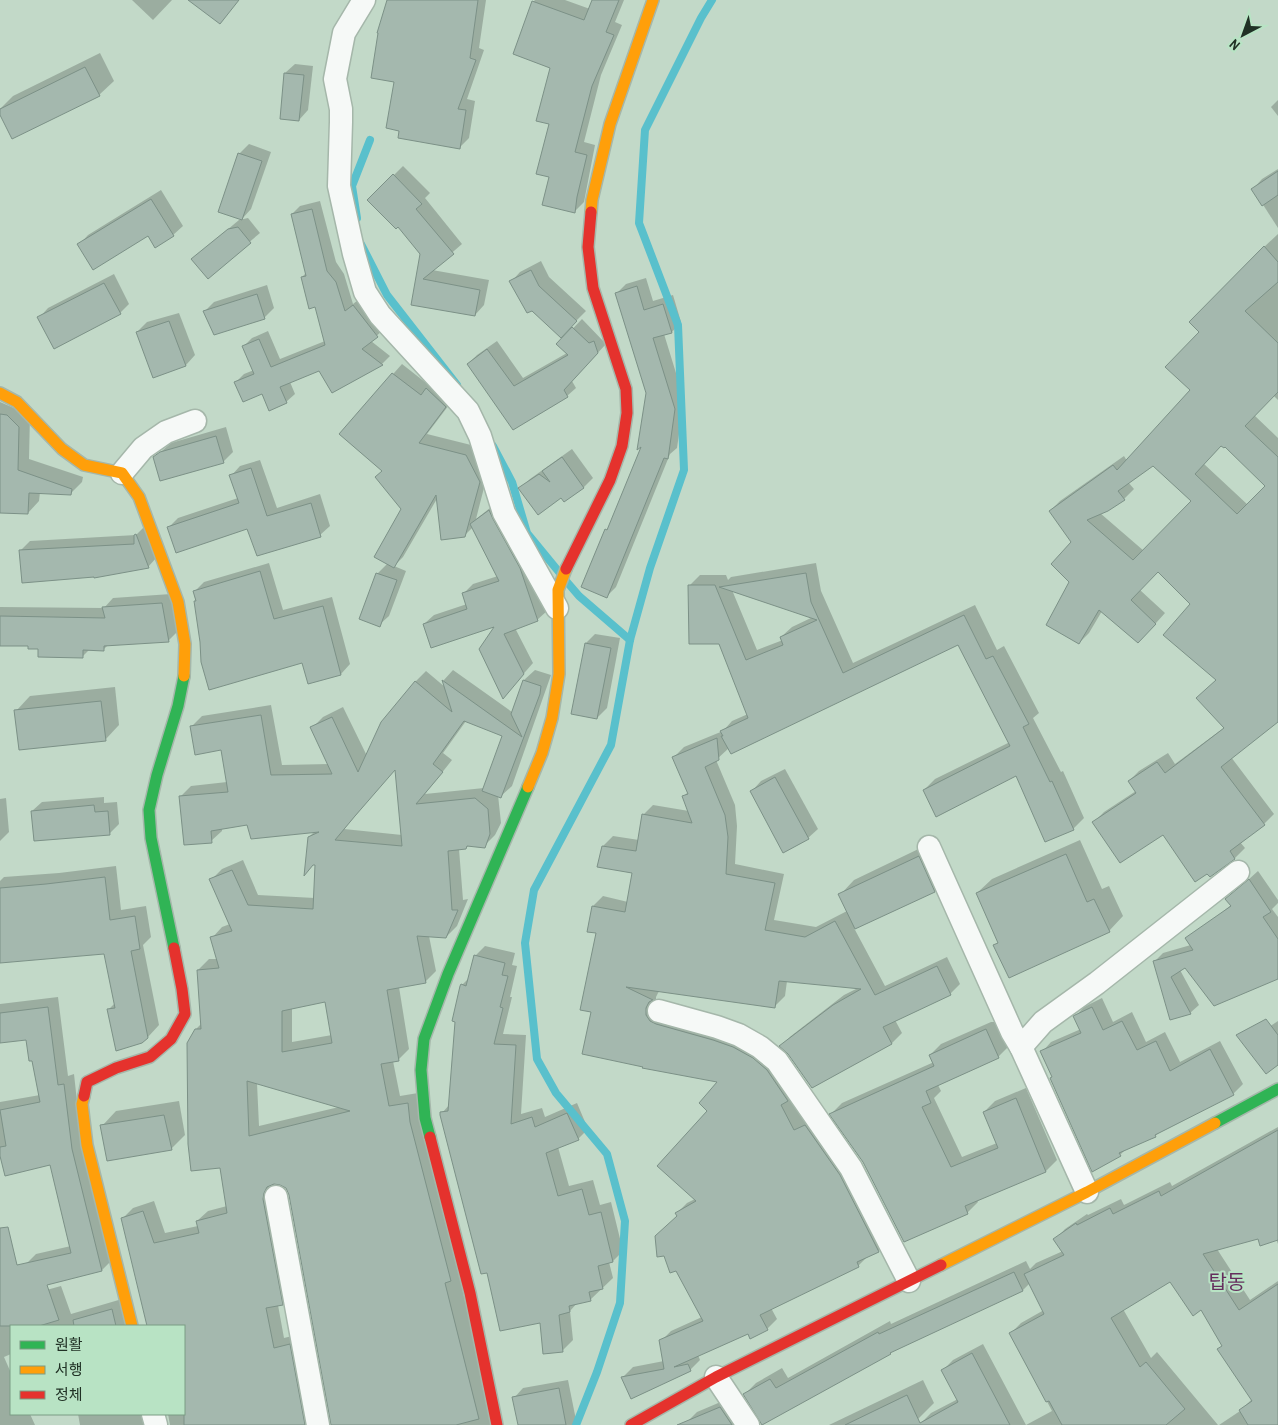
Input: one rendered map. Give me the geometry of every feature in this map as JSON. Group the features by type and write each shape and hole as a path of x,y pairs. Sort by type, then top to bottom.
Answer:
{"street":[{"path":"364,0 344,33 335,79 342,122 339,186 354,254 365,292 380,315 468,411 480,436 504,513 557,599"},
{"path":"497,1425 470,1293 425,1118 421,1070 424,1038 448,974 542,754 552,718 559,674 557,599 566,569 610,480 622,446 627,413 626,389 593,288 588,246 592,200 610,124 653,0"},
{"path":"0,392 17,402 62,449 84,465 122,473 139,497 178,602 185,644 185,673 149,810 151,838 182,989 185,1014 171,1038 150,1057 116,1068 87,1082 82,1104 87,1145 132,1325"},
{"path":"122,473 143,448 166,432 195,421"},
{"path":"928,847 1012,1032 1022,1047 1087,1192"},
{"path":"1022,1047 1042,1022 1097,983 1238,872"},
{"path":"659,1011 739,1035 760,1047 778,1061 851,1168 909,1280"},
{"path":"631,1425 716,1377 1087,1192 1278,1089"},
{"path":"276,1196 318,1425"},
{"path":"716,1377 748,1425"}],"building":[{"path":"188,0 239,0 220,24"},
{"path":"387,0 478,0 470,58 476,60 458,109 466,110 460,149 398,138 399,131 386,128 394,82 371,78 377,33"},
{"path":"592,0 619,0 606,32 614,35 592,86 575,152 587,155 575,213 542,205 549,177 536,174 549,124 536,121 550,68 513,54 532,1 584,20"},
{"path":"85,67 100,96 12,139 0,115 0,109"},
{"path":"284,73 304,75 299,121 280,119"},
{"path":"238,153 262,161 242,220 218,212"},
{"path":"1278,171 1278,195 1262,206 1251,189"},
{"path":"393,174 422,204 416,209 454,254 423,279 480,290 475,316 411,305 420,254 398,227 396,229 367,200"},
{"path":"151,199 174,236 155,248 148,236 93,270 77,244"},
{"path":"312,209 327,271 336,282 345,311 353,305 378,337 362,349 383,365 332,393 319,371 280,387 287,403 269,411 262,394 243,402 234,382 254,374 242,346 259,339 271,367 325,345 315,307 309,309 301,277 306,276 291,214"},
{"path":"238,227 251,243 208,279 191,259 228,229"},
{"path":"1264,246 1278,262 1278,282 1245,311 1278,343 1278,392 1245,426 1278,457 1278,722 1221,767 1265,825 1230,851 1235,859 1210,877 1207,874 1195,882 1163,835 1120,863 1092,822 1136,793 1128,781 1157,762 1165,773 1224,728 1196,698 1216,680 1163,635 1190,604 1158,572 1131,600 1156,624 1138,643 1099,610 1079,644 1046,625 1069,582 1051,564 1071,542 1049,511 1113,465 1117,470 1190,390 1165,367 1199,332 1189,322","holes":["1221,446 1225,447 1265,486 1237,514 1195,474","1153,466 1191,501 1133,560 1087,520 1108,511 1125,500 1118,491"]},
{"path":"531,270 539,286 577,321 561,338 532,311 527,313 509,281"},
{"path":"104,283 121,314 54,349 37,317"},
{"path":"637,286 644,310 663,304 672,333 653,338 675,409 668,459 664,458 607,598 581,587 641,447 637,450 646,393 615,293"},
{"path":"257,294 265,319 214,335 203,311"},
{"path":"169,321 186,366 153,378 136,332"},
{"path":"572,327 589,343 594,341 598,353 564,390 568,397 513,430 467,364 487,349 514,386 568,355 556,344"},
{"path":"392,373 421,395 426,388 446,407 419,443 466,455 480,482 465,537 441,540 436,495 394,568 374,557 401,509 375,477 382,471 339,434"},
{"path":"0,414 7,415 19,427 18,470 72,489 71,495 29,493 28,514 0,513"},
{"path":"216,436 224,463 160,481 153,457 160,452"},
{"path":"562,457 584,488 564,502 561,498 538,515 518,488 539,474 550,482 542,471"},
{"path":"251,468 267,516 311,503 321,537 257,556 247,529 176,553 167,527 239,503 229,475"},
{"path":"489,510 520,568 538,621 504,634 524,674 503,699 479,649 494,627 431,648 423,624 467,609 462,593 499,581 470,524"},
{"path":"136,534 149,568 94,578 22,583 19,550 134,544 134,535"},
{"path":"260,571 274,619 323,606 341,675 308,684 302,663 209,690 201,662 194,601 196,601 193,591"},
{"path":"376,573 397,580 380,627 359,619"},
{"path":"806,573 811,602 843,673 964,615 986,659 993,656 1029,724 1023,727 1050,782 1052,781 1074,830 1045,842 1016,776 936,817 923,790 1010,746 958,645 731,754 720,731 748,718 719,644 689,644 688,585 715,585 746,660 783,645 780,637 817,620 719,587"},
{"path":"162,603 169,642 104,646 104,651 83,650 83,658 38,657 38,649 28,649 28,646 0,646 0,616 105,618 102,607"},
{"path":"585,643 611,648 597,719 571,714"},
{"path":"442,680 522,737 511,714 523,680 541,686 540,694 501,798 482,791 502,736 464,721 433,764 443,772 416,804 475,798 488,809 490,834 485,848 467,846 466,849 448,851 452,910 458,910 446,938 417,936 426,983 387,990 399,1061 381,1064 389,1106 408,1103 410,1122 451,1281 445,1283 479,1419 456,1425 331,1425 289,1195 286,1188 274,1184 267,1187 263,1199 283,1305 266,1308 274,1348 290,1344 305,1425 184,1425 185,1325 147,1325 121,1218 143,1211 154,1243 199,1233 196,1221 227,1213 220,1168 191,1171 188,1144 187,1043 195,1029 201,1029 197,970 219,968 210,937 232,931 209,879 232,870 248,905 313,909 315,865 304,876 308,837 319,832 251,839 247,825 211,831 212,843 184,845 179,796 228,792 221,750 195,755 190,726 261,715 271,775 332,774 310,727 332,717 358,772 381,722 415,681 452,712","holes":["395,770 402,846 335,840","325,1002 332,1043 282,1052 282,1011","247,1081 350,1111 249,1136"]},
{"path":"101,701 106,741 19,750 14,710"},
{"path":"717,738 719,760 705,767 725,815 728,837 726,874 775,883 765,930 805,937 835,921 875,995 937,966 951,995 883,1027 892,1044 812,1088 788,1054 779,1046 833,1005 861,989 779,981 775,1008 626,987 653,1000 649,1002 646,1008 646,1015 650,1021 733,1047 753,1058 767,1070 788,1101 781,1105 794,1130 805,1125 840,1175 879,1252 857,1262 859,1267 760,1315 768,1330 750,1339 748,1334 674,1367 688,1364 691,1371 631,1399 621,1377 664,1369 659,1340 703,1321 676,1271 670,1273 664,1256 657,1257 655,1236 677,1216 675,1213 696,1201 657,1166 707,1111 699,1103 717,1082 642,1068 582,1054 591,1012 580,1010 596,933 587,932 592,906 625,912 632,873 597,867 602,846 636,851 642,814 692,823 682,796 688,794 672,757"},
{"path":"775,777 809,839 783,853 750,791"},
{"path":"94,805 95,812 108,811 110,835 34,841 31,811"},
{"path":"1066,854 1087,902 1094,899 1110,932 1009,978 993,945 998,943 976,893"},
{"path":"919,856 935,892 855,929 838,894"},
{"path":"105,877 110,920 135,916 140,949 131,951 148,1038 142,1043 116,1051 107,1009 115,1008 104,954 0,963 0,888"},
{"path":"1249,879 1271,912 1263,917 1278,939 1278,979 1214,1006 1185,968 1171,977 1191,1014 1170,1020 1153,961 1193,950 1185,938 1231,906 1225,899"},
{"path":"474,955 505,963 502,975 508,976 500,1007 503,1008 494,1044 516,1045 511,1124 532,1117 535,1127 567,1113 579,1140 546,1153 558,1196 582,1189 589,1215 601,1212 613,1262 598,1266 603,1289 589,1292 591,1301 569,1306 570,1312 559,1315 563,1352 543,1354 540,1323 500,1331 487,1273 481,1274 440,1115 440,1112 448,1111 455,1022 452,1021 460,986 461,984 466,986"},
{"path":"48,1007 58,1085 64,1084 72,1149 102,1271 47,1285 59,1320 42,1325 0,1326 0,1228 8,1227 17,1265 71,1253 50,1165 5,1176 0,1156 0,1147 6,1146 0,1110 40,1102 32,1061 29,1061 26,1040 0,1043 0,1013"},
{"path":"1092,1007 1103,1030 1122,1021 1137,1050 1156,1041 1170,1071 1210,1049 1234,1095 1155,1135 1156,1137 1119,1153 1121,1156 1092,1172 1040,1051 1081,1033 1073,1016"},
{"path":"1266,1019 1278,1035 1278,1065 1266,1074 1236,1035"},
{"path":"986,1029 999,1058 926,1091 931,1103 922,1107 951,1167 998,1148 983,1112 1016,1098 1046,1172 965,1206 968,1214 904,1242 863,1162 829,1114 934,1066 929,1055"},
{"path":"164,1115 172,1150 107,1161 100,1125"},
{"path":"1278,1130 1278,1240 1260,1246 1258,1239 1203,1254 1239,1310 1278,1284 1278,1425 1248,1425 1239,1410 1252,1401 1217,1349 1222,1346 1201,1310 1193,1316 1170,1282 1111,1318 1140,1367 1146,1362 1185,1409 1166,1425 1062,1425 1049,1401 1046,1402 1009,1333 1044,1314 1024,1274 1064,1255 1053,1239 1076,1223 1077,1225 1110,1208 1113,1214 1159,1191 1161,1196"},
{"path":"1014,1272 1023,1291 890,1353 762,1425 743,1394 770,1379 776,1388 878,1332 879,1334"},
{"path":"112,1309 116,1325 74,1325 73,1320"},
{"path":"972,1353 1010,1425 845,1425 907,1395 920,1423 958,1402 941,1370"},
{"path":"559,1388 566,1425 518,1425 512,1397"},
{"path":"720,1407 732,1425 677,1425"}],"waterway":[{"path":"576,1425 597,1372 620,1303 625,1221 607,1154 556,1093 537,1059 525,943 534,890 611,745 630,640 650,568 684,470 678,325 639,223 645,130 701,18 712,0"},
{"path":"357,218 352,186 370,140"},
{"path":"361,244 387,295 457,385"},
{"path":"493,446 512,482 527,533 559,572"},
{"path":"567,582 579,596 630,640"}],"traffic: fast":[{"path":"174,948 151,838 149,810 157,775 178,706 184,676"},
{"path":"430,1137 425,1118 421,1070 424,1039 448,974 528,787"},
{"path":"1215,1123 1278,1089"}],"traffic: slow":[{"path":"591,212 592,200 610,124 653,0"},
{"path":"0,393 17,402 62,449 84,465 122,473 139,497 178,602 185,644 184,676"},
{"path":"528,787 542,753 552,718 559,674 558,590 566,569"},
{"path":"84,1096 82,1104 87,1145 132,1325"},
{"path":"941,1265 1087,1192 1215,1123"}],"traffic: jam":[{"path":"566,569 610,480 622,446 627,413 626,389 593,288 588,247 591,212"},
{"path":"84,1096 87,1082 116,1068 150,1057 171,1039 185,1014 174,948"},
{"path":"430,1137 470,1293 497,1425"},
{"path":"631,1425 716,1377 941,1265"}],"district":[{"name":"탑동","path":"1227,1281"}]}
